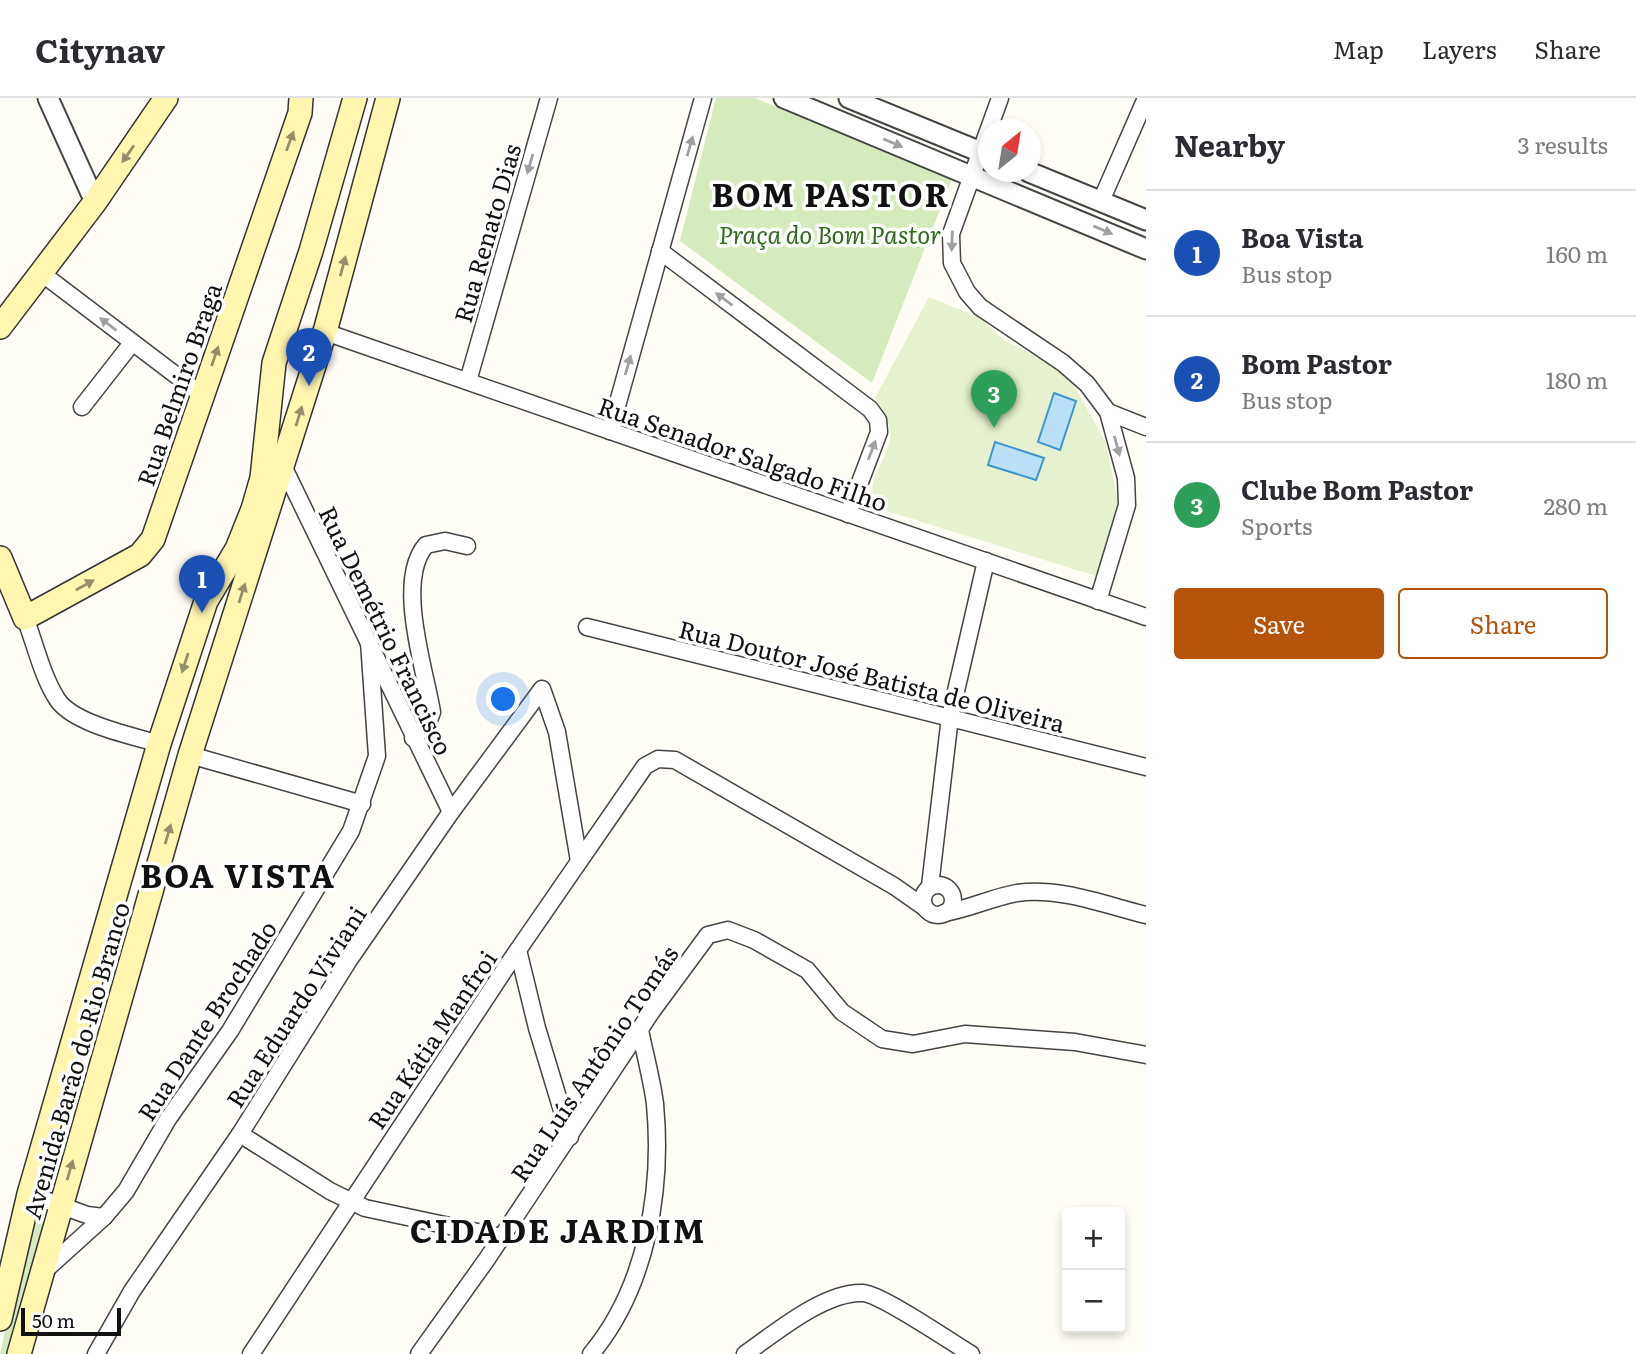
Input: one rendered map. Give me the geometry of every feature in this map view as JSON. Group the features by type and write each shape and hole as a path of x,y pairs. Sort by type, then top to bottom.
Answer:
{"main road":[{"path":"0,327 95,202 166,98"},
{"name":"Avenida Barão do Rio Branco","path":"0,1319 29,1194 159,744 206,601 237,549 253,509 262,478 274,363 311,251 355,98"},
{"name":"Avenida Barão do Rio Branco","path":"19,1354 190,755 284,468 325,332 388,98"},
{"name":"Rua Belmiro Braga","path":"25,618 140,555 153,538 300,113 300,100"},
{"path":"311,251 311,264 297,305 309,324 325,332"},
{"path":"274,363 297,338 325,332"},
{"path":"273,391 284,468"},
{"path":"272,505 295,492"},
{"path":"0,558 25,618"},
{"path":"200,619 221,621 231,629"},
{"path":"100,950 115,955 133,955"}],"street":[{"path":"48,98 95,202"},
{"name":"Rua Renato Dias","path":"468,382 549,98"},
{"path":"610,431 703,98"},
{"path":"784,98 1146,249"},
{"path":"994,119 1000,98"},
{"path":"1101,201 1146,98"},
{"path":"851,125 850,110 857,100 978,150"},
{"path":"978,164 951,234 952,263 967,292 998,321 1063,363 1087,384 1108,412 1126,478 1127,505 1098,601"},
{"path":"1041,177 1146,220"},
{"path":"660,251 870,409 878,420 879,432 848,514"},
{"path":"40,272 202,395"},
{"name":"Rua Senador Salgado Filho","path":"325,332 1146,617"},
{"path":"82,407 132,342"},
{"path":"1108,412 1146,427"},
{"name":"Rua Demétrio Francisco","path":"284,468 451,812"},
{"path":"413,738 428,723 432,712 416,630 413,567 426,545 445,541 467,546"},
{"path":"986,561 950,717 926,896 931,913 944,913 979,905 1014,893 1036,892 1076,897 1146,915"},
{"path":"25,618 56,698 66,710 87,721 159,744"},
{"name":"Rua Doutor José Batista de Oliveira","path":"587,627 1146,767"},
{"name":"Rua Dante Brochado","path":"41,1273 104,1217 126,1191 167,1119 230,1031 331,868 362,804 377,756 369,642"},
{"name":"Rua Eduardo Viviani","path":"96,1354 132,1291 240,1134 349,960 451,812 541,689 557,732 579,861"},
{"path":"190,755 362,804"},
{"name":"Rua Kátia Manfroi","path":"251,1354 518,950 645,766 658,759 675,760 894,886 926,896"},
{"path":"926,896 944,886 952,895 979,905"},
{"path":"944,913 952,903 952,895"},
{"name":"Rua Luís Antônio Tomás","path":"419,1354 708,935 728,930 754,940 807,970 842,1012 882,1039 914,1044 965,1034 1075,1042 1146,1055"},
{"path":"518,950 537,1028 570,1137"},
{"path":"591,1354 623,1303 640,1263 658,1172 655,1103 640,1030"},
{"path":"240,1134 365,1208 501,1237"},
{"path":"29,1194 61,1203 75,1212 104,1217"},
{"path":"745,1354 832,1298 865,1293 915,1319 971,1354"}],"green space":[{"name":"Praça do Bom Pastor","path":"716,98 755,98 952,179 872,383 680,241"},
{"path":"929,297 980,318 1005,341 1049,362 1075,387 1106,443 1118,502 1096,576 874,507 872,491 889,444 890,432 886,417 875,398"},
{"path":"38,1215 47,1219 11,1354 0,1354 30,1222"}],"water":[{"path":"1054,393 1076,401 1060,450 1038,442"},
{"path":"995,442 1044,458 1036,480 988,465"}],"place":[{"name":"Bom Pastor","path":"309,386"},
{"name":"Clube Bom Pastor","path":"994,428"},
{"name":"Boa Vista","path":"202,613"}],"district":[{"name":"BOM PASTOR","path":"831,193"},
{"name":"BOA VISTA","path":"238,874"},
{"name":"CIDADE JARDIM","path":"558,1229"}]}
